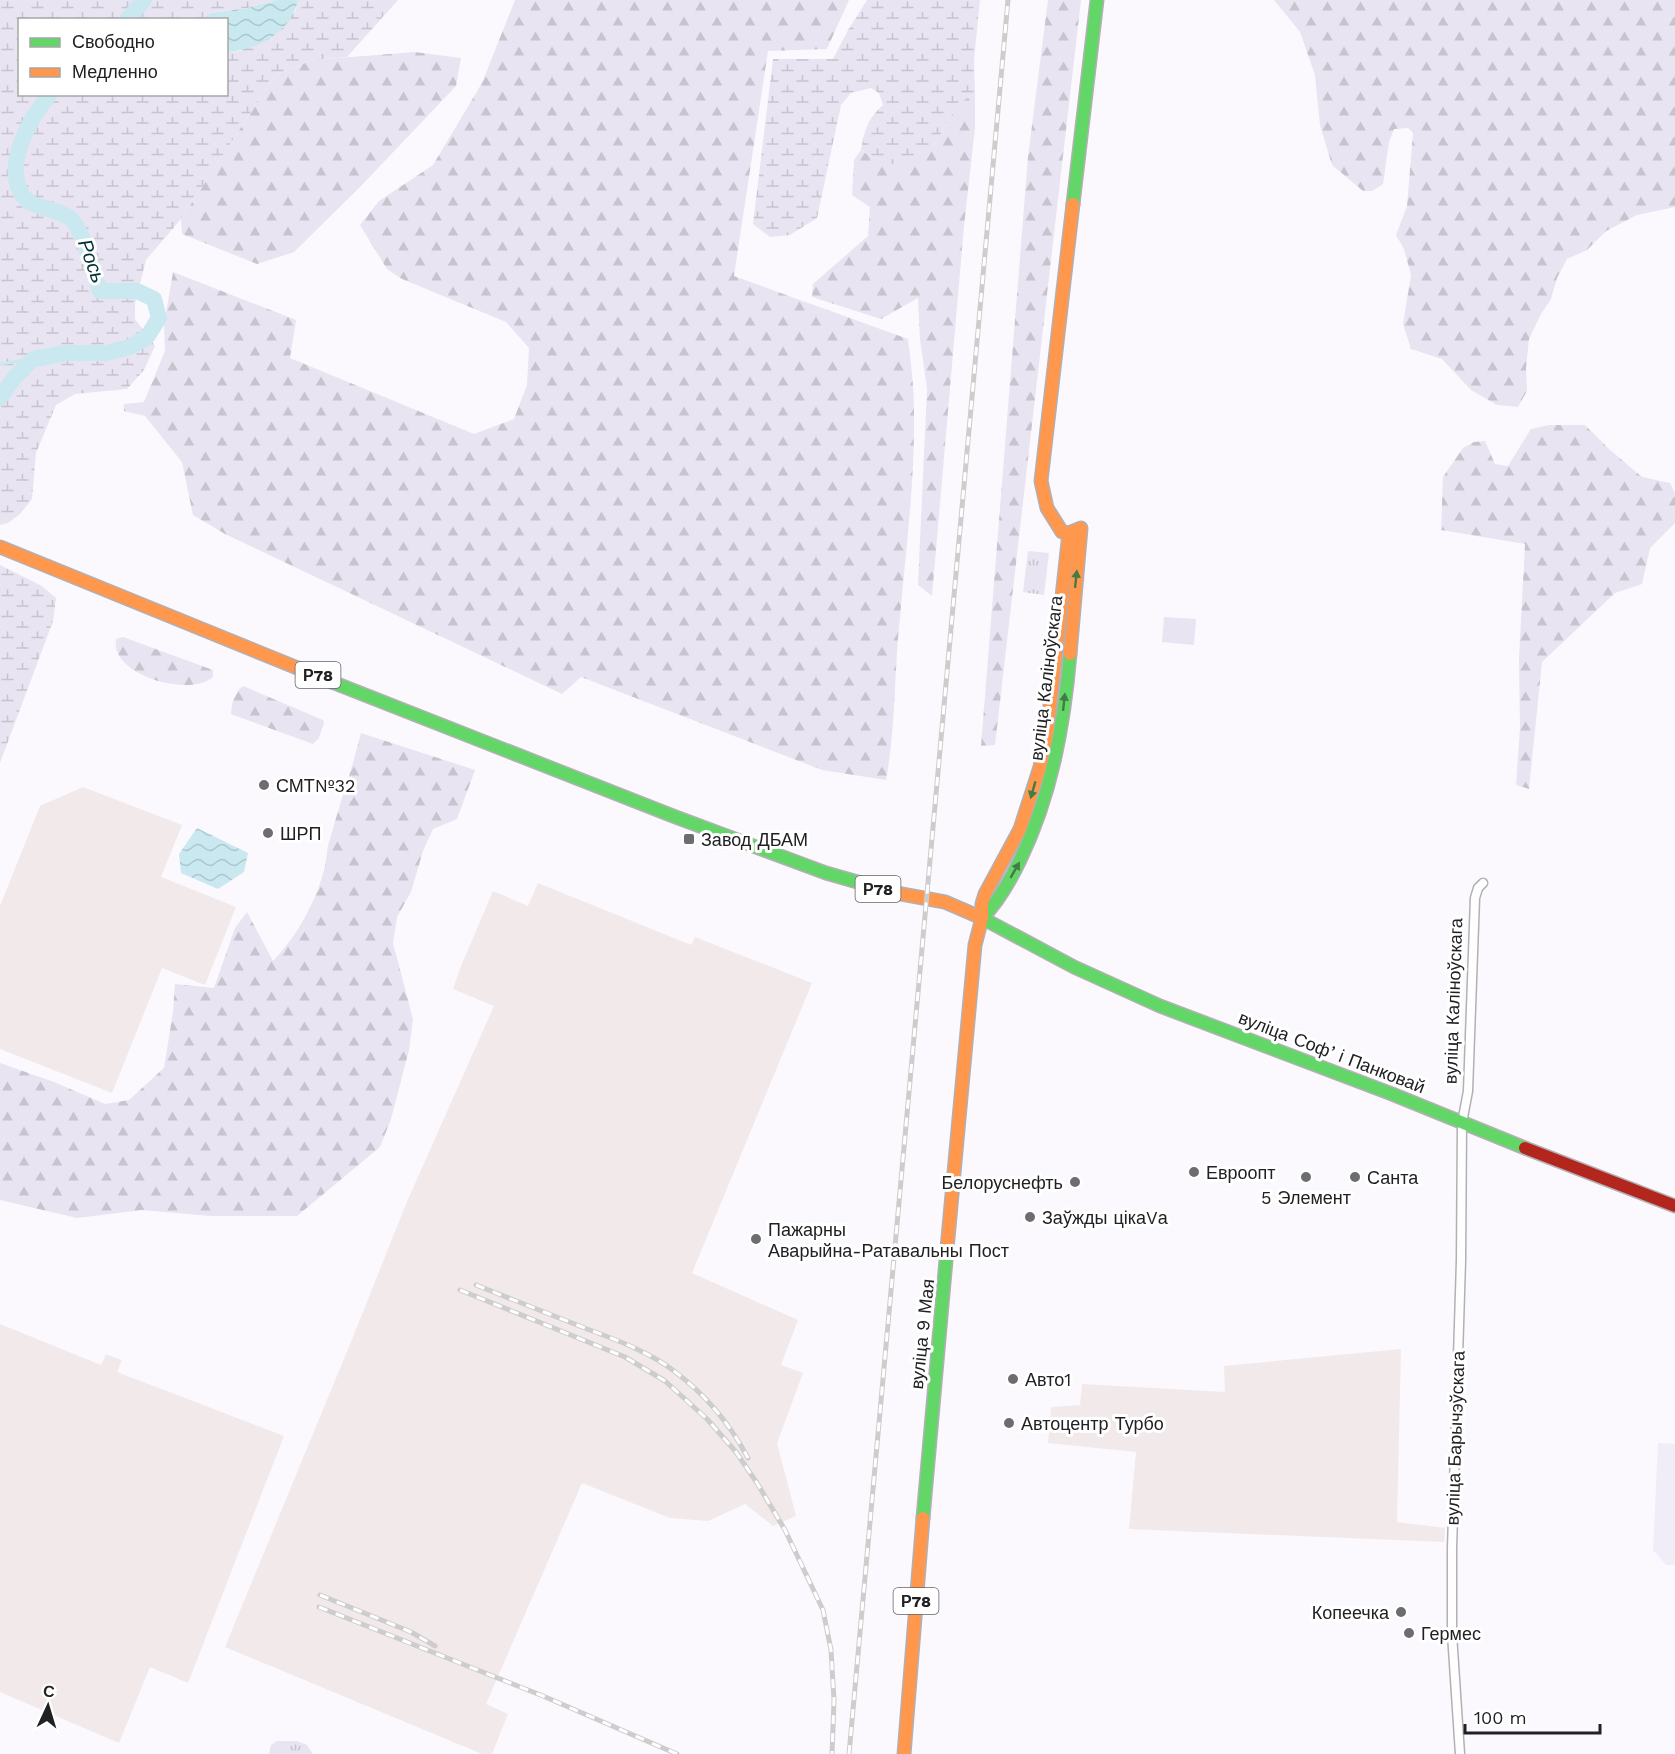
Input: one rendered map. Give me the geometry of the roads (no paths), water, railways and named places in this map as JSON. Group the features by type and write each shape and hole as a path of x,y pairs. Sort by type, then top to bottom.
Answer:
{"main road":[{"name":"вуліца Каліноўскага","path":"982,918 992,908 1021,859 1041,813 1053,773 1061,734 1075,531 1062,532 1050,515 1042,497 1041,481 1097,0"},
{"name":"Р78","path":"0,547 244,647 673,816 825,873 893,893 945,902 982,918"},
{"name":"вуліца Софʼі Панковай","path":"982,918 1074,967 1160,1006 1403,1098 1675,1206"},
{"name":"вуліца 9 Мая","path":"904,1754 923,1515 975,945 982,918"}],"street":[{"name":"вуліца Каліноўскага","path":"1462,1123 1468,1090 1475,898 1478,888 1483,883"},
{"name":"вуліца Барычэўскага","path":"1460,1754 1452,1634 1452,1548 1461,1261 1462,1123"}],"water":[{"path":"277,0 298,0 294,11 281,30 250,48 228,52 228,18 203,18 211,13 248,8"},
{"path":"197,828 248,853 244,872 218,889 181,873 179,854"}],"waterway":[{"name":"Рось","path":"129,18 144,0"},
{"name":"Рось","path":"0,398 14,378 33,359 67,353 106,353 130,347 147,337 159,318 154,299 137,291 100,291 84,241 75,223 65,215 27,201 19,189 16,162 20,147 33,118 48,96"},
{"path":"0,364 33,359"}],"railway":[{"path":"849,1754 1008,0"},
{"path":"476,1285 621,1342 664,1364 685,1380 716,1410 748,1458"},
{"path":"460,1290 625,1357 665,1381 707,1419 736,1452 785,1530 823,1610 831,1650 834,1700 832,1754"},
{"path":"320,1595 411,1632 435,1646"},
{"path":"319,1607 543,1696 677,1754"}],"place":[{"name":"СМТ№32","path":"264,785"},
{"name":"ШРП","path":"268,833"},
{"name":"Завод ДБАМ","path":"689,839"},
{"name":"Евроопт","path":"1194,1172"},
{"name":"5 Элемент","path":"1306,1177"},
{"name":"Санта","path":"1355,1177"},
{"name":"Белоруснефть","path":"1075,1182"},
{"name":"Заўжды цікаVа","path":"1030,1217"},
{"name":"Пажарны Аварыйна-Ратавальны Пост","path":"756,1239"},
{"name":"Авто1","path":"1013,1379"},
{"name":"Автоцентр Турбо","path":"1009,1423"},
{"name":"Копеечка","path":"1401,1612"},
{"name":"Гермес","path":"1409,1633"}]}
